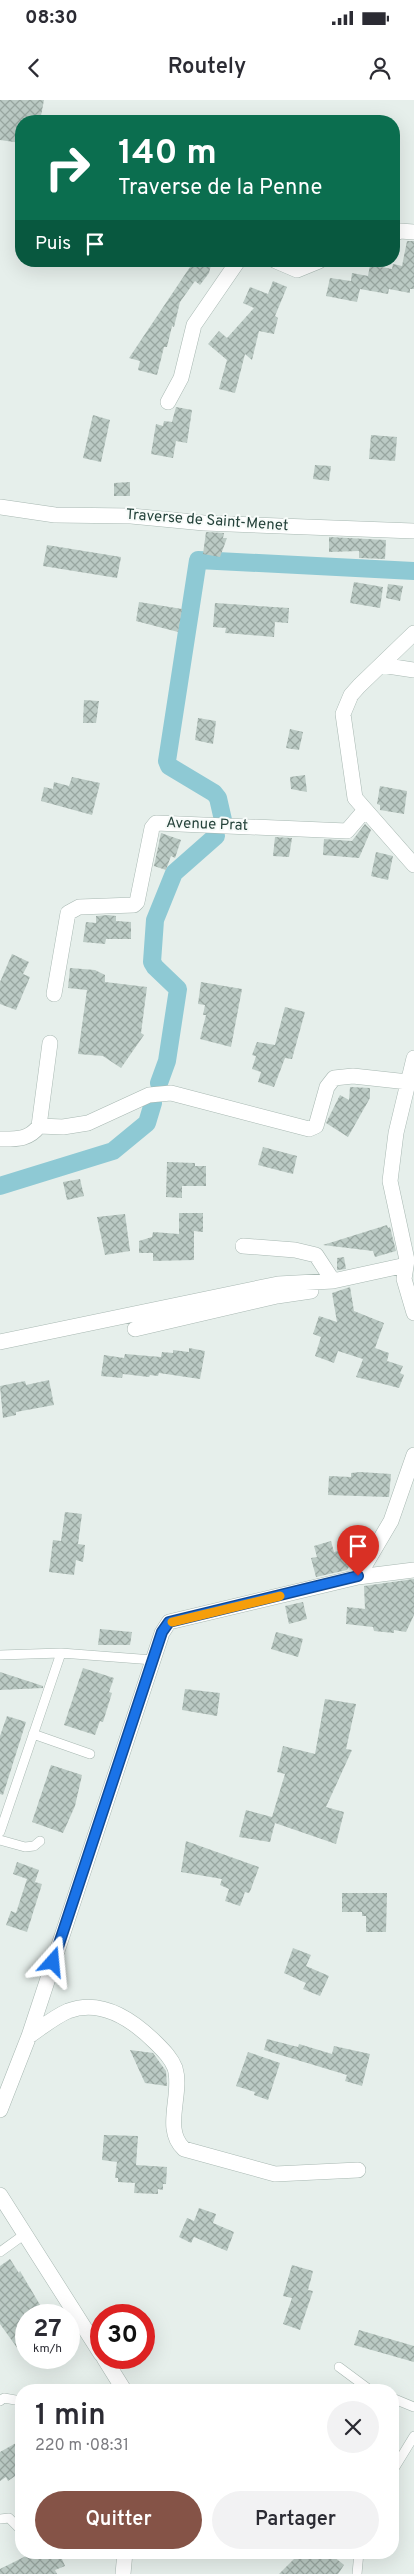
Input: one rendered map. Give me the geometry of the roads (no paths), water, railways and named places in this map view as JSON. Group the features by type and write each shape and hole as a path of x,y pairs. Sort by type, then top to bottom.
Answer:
{"street":[{"path":"400,231 414,232"},
{"path":"168,402 181,378 194,325 234,267"},
{"path":"290,267 297,270 305,267"},
{"name":"Traverse de Saint-Menet","path":"0,507 55,515 130,516 204,523 414,531"},
{"path":"414,633 351,695 342,714 355,798 414,865"},
{"path":"380,666 414,670"},
{"name":"Avenue Prat","path":"54,994 68,913 79,907 134,906 137,902 152,828 156,823 347,831 365,810"},
{"path":"0,1138 22,1138 33,1134 39,1126 50,1043"},
{"path":"414,1058 396,1133 390,1181 406,1265 404,1279 414,1313"},
{"path":"39,1126 63,1127 88,1123 149,1095 171,1093 309,1129 316,1126 327,1087 334,1078 353,1076 408,1082"},
{"path":"243,1246 295,1250 316,1255 333,1281"},
{"path":"0,1342 278,1284 333,1281 406,1265"},
{"path":"135,1329 277,1296 315,1290 333,1281"},
{"path":"358,1576 391,1521 414,1455"},
{"path":"0,2110 29,2036 162,1632 169,1622 358,1576 414,1570"},
{"path":"29,2036 68,2011 84,2007 99,2008 115,2013 142,2029 172,2062 177,2088 174,2133 176,2141 184,2148 276,2174 358,2170"},
{"path":"0,2195 90,2337"},
{"path":"111,2369 120,2384"},
{"path":"123,2574 125,2559"}],"lane":[{"path":"0,1655 61,1653 153,1660"},
{"path":"0,1832 61,1653"},
{"path":"33,1734 90,1754"},
{"path":"0,1840 26,1847 34,1846 40,1841"},
{"path":"0,2252 25,2234"},
{"path":"339,2367 362,2384"},
{"path":"0,2401 4,2398 15,2400"},
{"path":"399,2401 414,2407"},
{"path":"399,2461 414,2436"},
{"path":"0,2519 9,2518 15,2524"},
{"path":"357,2574 358,2559"}],"waterway":[{"path":"223,820 218,798 214,793 169,766 167,761 198,560 414,571"},
{"path":"159,1083 167,1061 178,989 152,962 155,920 174,873 216,836"},
{"path":"0,1186 113,1151 147,1123 153,1103"}]}
